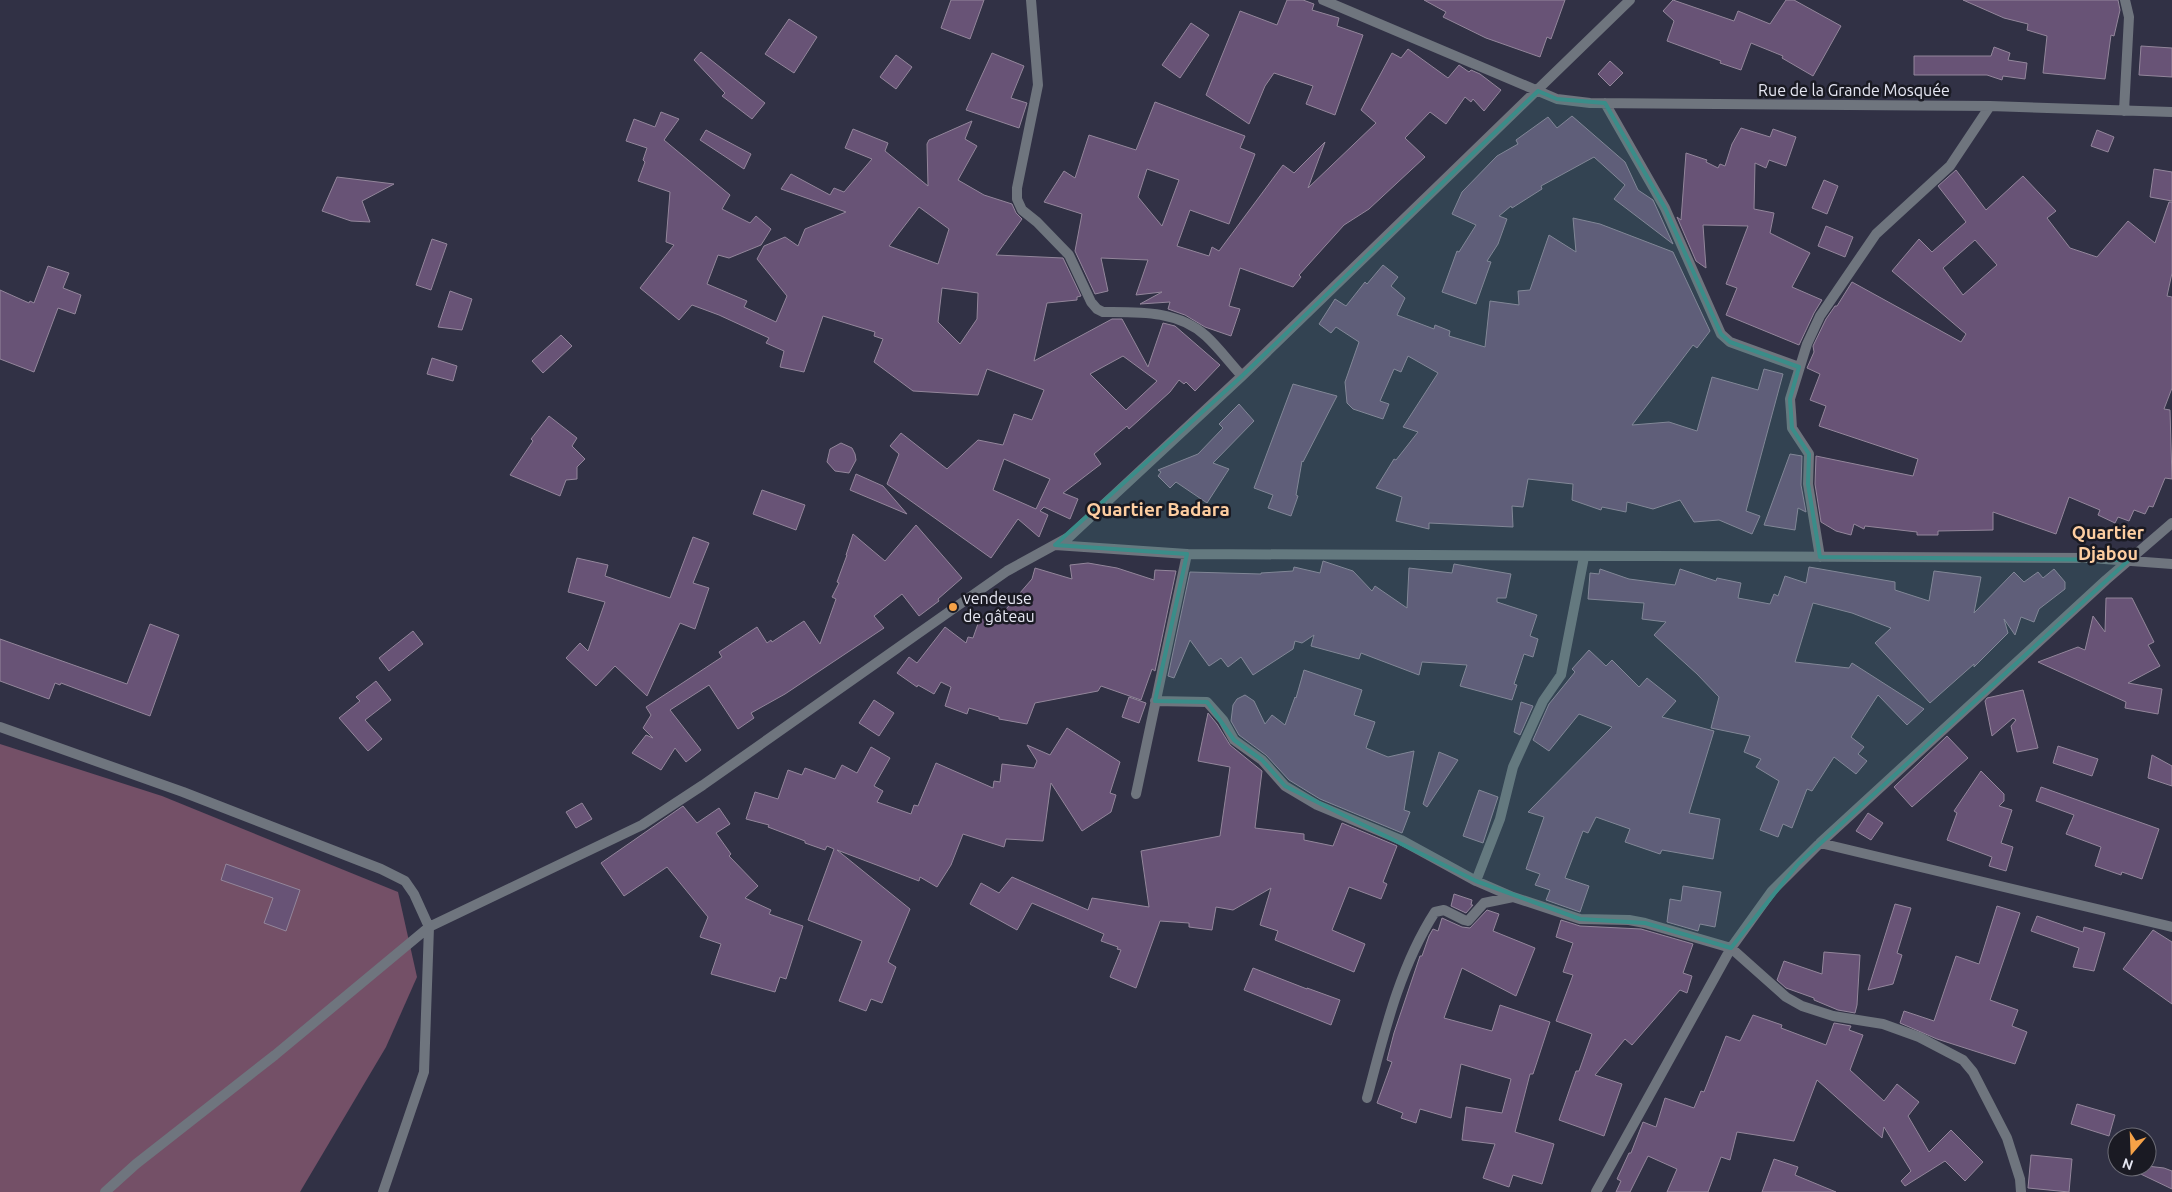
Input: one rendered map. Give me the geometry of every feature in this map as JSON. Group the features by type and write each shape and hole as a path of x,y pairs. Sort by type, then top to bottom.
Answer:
{"street":[{"path":"1031,0 1038,85 1017,188 1017,199 1022,210 1037,222 1069,255 1091,302 1097,309 1103,312 1167,316 1182,321 1205,335 1242,376"},
{"name":"Rue de la Grande Mosquée","path":"1323,0 1558,99 1605,103 1990,106 2172,112"},
{"path":"105,1192 136,1164 275,1055 429,927 642,825 703,785 1007,571 1069,537 1242,376 1630,0"},
{"path":"2124,111 2129,17 2125,0"},
{"path":"1605,103 1664,208 1721,334 1730,342 1799,367"},
{"path":"1820,557 1808,484 1809,454 1792,428 1790,398 1799,367 1820,316 1876,234 1950,166 1990,106"},
{"path":"1596,1192 1732,948 1772,891 1820,843 2172,522"},
{"path":"1055,546 1187,554 2129,560 2170,567"},
{"path":"1136,794 1187,554"},
{"path":"1476,880 1500,820 1513,767 1543,701 1561,674 1584,557"},
{"path":"1155,701 1207,702 1224,720 1234,740 1262,760 1284,786 1317,805 1401,840 1476,880 1513,897 1580,918 1645,922 1732,948 1786,997 1802,1006 1833,1016 1883,1024 1918,1037 1963,1060 1973,1072 2007,1138 2020,1178 2021,1192"},
{"path":"0,727 183,792 381,869 405,881 414,894 429,927 424,1072 384,1192"},
{"path":"1820,843 2172,927"},
{"path":"1367,1098 1391,1008 1421,934 1435,912 1444,910 1468,921 1484,903 1513,897"}],"highlighted area":[{"path":"1538,91 1557,99 1605,103 1665,208 1721,334 1730,342 1799,367 1790,399 1792,428 1809,454 1808,484 1820,557 2129,560 1798,864 1731,948 1645,923 1580,919 1476,881 1285,786 1262,760 1234,740 1207,702 1155,701 1187,554 1055,545 1242,376"}],"shaded area":[{"path":"0,744 162,796 398,892 417,977 386,1047 300,1192 0,1192"}],"building":[{"path":"951,0 984,0 970,39 941,28"},
{"path":"1287,0 1303,0 1314,4 1312,10 1339,18 1337,26 1363,35 1335,115 1306,104 1313,86 1274,73 1265,86 1249,124 1206,95 1240,11 1277,25"},
{"path":"1424,0 1565,0 1551,39 1547,37 1540,57 1486,38 1443,17 1446,12"},
{"path":"1673,0 1734,21 1738,11 1770,24 1786,0 1794,0 1841,26 1813,76 1782,58 1783,56 1751,43 1741,70 1667,41 1674,21 1663,11"},
{"path":"1963,0 2118,0 2120,10 2114,36 2111,35 2105,79 2043,73 2047,36 2027,30 2028,24 2004,18"},
{"path":"789,19 817,37 794,73 765,54"},
{"path":"1191,23 1209,35 1180,78 1162,65"},
{"path":"2141,46 2172,48 2172,77 2139,75"},
{"path":"1994,47 2010,53 2008,60 2027,63 2025,79 2003,76 2002,80 1987,75 1914,75 1914,56 1991,56"},
{"path":"1408,49 1448,78 1459,65 1469,72 1471,70 1480,74 1501,90 1484,111 1473,99 1471,102 1465,97 1446,124 1430,112 1405,138 1425,157 1369,209 1344,225 1299,275 1301,277 1293,287 1240,268 1229,306 1240,309 1231,336 1205,327 1185,315 1168,309 1170,302 1140,304 1162,292 1136,295 1148,260 1101,258 1108,291 1095,294 1075,251 1082,214 1044,202 1064,171 1075,178 1089,135 1136,150 1155,102 1245,136 1240,148 1255,154 1229,224 1190,210 1177,246 1209,256 1212,247 1219,251 1283,165 1294,173 1325,142 1308,188 1376,123 1361,110 1392,53 1401,58","holes":["1147,169 1179,180 1162,226 1138,197"]},
{"path":"701,52 765,103 752,119 722,96 725,93 694,60"},
{"path":"992,53 1024,66 1011,98 1027,103 1019,128 966,110"},
{"path":"896,55 912,67 896,89 880,77"},
{"path":"1610,61 1623,73 1610,86 1598,74"},
{"path":"661,112 679,119 664,140 730,195 722,209 750,223 756,216 771,229 761,245 729,258 718,255 707,284 747,301 744,307 776,322 787,296 757,259 764,246 785,237 798,246 805,229 846,212 781,189 791,174 830,195 834,188 844,192 872,159 845,148 853,129 888,143 885,151 928,186 927,144 929,140 972,121 965,139 977,146 958,180 984,195 1012,204 1016,213 1022,219 996,255 1063,258 1081,296 1077,297 1077,300 1047,303 1034,361 1112,319 1122,319 1148,367 1163,323 1175,326 1220,365 1195,391 1186,382 1184,384 1179,380 1170,392 1129,429 1127,426 1094,454 1101,464 1063,493 1078,499 1070,519 1044,507 1040,511 1048,515 1039,537 1018,519 991,558 887,484 899,454 890,446 901,433 947,469 978,440 1003,445 1014,414 1032,420 1044,390 987,369 978,395 913,391 874,362 883,339 874,336 875,332 823,316 804,372 780,367 784,351 766,343 769,338 719,315 692,305 679,320 640,288 674,245 666,242 670,192 638,181 645,162 643,160 647,148 626,141 634,119 655,127","holes":["919,207 949,229 938,264 889,246","942,288 978,293 977,319 960,344 938,322","1123,356 1157,381 1126,410 1090,374","1004,459 1050,479 1036,509 993,490"]},
{"path":"1572,116 1625,162 1638,190 1653,200 1673,244 1614,199 1625,185 1594,157 1541,186 1542,189 1512,208 1511,206 1499,216 1507,219 1498,244 1487,261 1491,262 1476,304 1442,292 1457,251 1459,252 1476,225 1452,214 1462,192 1497,156 1518,144 1516,140 1548,117 1557,128"},
{"path":"1741,128 1770,137 1773,129 1796,137 1786,166 1769,160 1766,168 1755,163 1754,209 1774,213 1770,233 1810,253 1792,287 1822,300 1799,345 1726,315 1737,288 1726,284 1748,226 1703,225 1706,268 1696,261 1677,217 1681,220 1686,153 1707,160 1706,162 1718,168 1720,164 1725,166 1732,144"},
{"path":"706,130 751,154 744,169 700,140"},
{"path":"2097,130 2114,137 2108,152 2091,146"},
{"path":"2154,169 2172,172 2172,201 2150,197"},
{"path":"1956,170 1986,210 2023,176 2056,211 2047,218 2070,248 2097,257 2128,221 2155,243 2169,202 2172,202 2172,273 2167,296 2172,297 2172,388 2164,409 2170,410 2172,479 2165,478 2153,507 2149,506 2145,514 2134,510 2129,521 2118,517 2115,523 2098,515 2100,510 2069,497 2056,534 1993,512 1993,530 1938,531 1938,535 1917,535 1917,532 1865,526 1864,529 1854,524 1851,535 1836,531 1821,522 1815,484 1816,456 1913,476 1918,459 1819,426 1826,406 1810,400 1820,374 1807,368 1814,352 1813,346 1826,319 1835,306 1837,306 1852,282 1961,342 1966,334 1892,271 1919,239 1932,252 1966,222 1938,186","holes":["1975,240 1997,265 1963,295 1943,268"]},
{"path":"337,177 394,184 362,201 370,222 351,221 322,211"},
{"path":"1824,180 1838,186 1827,214 1812,208"},
{"path":"1573,218 1600,224 1673,252 1710,331 1697,348 1693,345 1632,425 1669,422 1697,431 1712,377 1758,390 1764,369 1783,374 1746,511 1760,516 1752,534 1719,520 1694,522 1680,500 1653,509 1627,502 1626,512 1602,507 1601,510 1572,500 1573,484 1528,479 1523,507 1512,506 1513,527 1429,523 1429,529 1396,521 1402,497 1376,488 1394,459 1396,460 1418,432 1403,427 1438,373 1408,356 1401,372 1394,369 1380,401 1389,404 1383,419 1353,409 1347,403 1345,382 1359,342 1336,327 1331,333 1319,324 1335,299 1346,306 1365,282 1367,284 1383,265 1398,277 1391,286 1405,298 1397,315 1434,329 1435,325 1450,331 1449,336 1485,347 1490,301 1519,305 1518,291 1530,290 1549,235 1576,252"},
{"path":"1826,226 1853,237 1845,257 1818,246"},
{"path":"432,239 447,244 431,290 416,285"},
{"path":"48,266 69,273 63,288 81,295 75,314 58,308 34,372 0,359 0,290 29,303 30,301 34,303"},
{"path":"450,291 472,299 462,330 438,327"},
{"path":"561,335 572,346 543,373 532,361"},
{"path":"432,358 457,366 453,381 427,374"},
{"path":"1293,384 1337,396 1302,461 1296,495 1298,496 1291,516 1268,508 1273,495 1254,488"},
{"path":"1239,404 1254,421 1213,463 1229,469 1207,503 1176,482 1170,488 1158,476 1161,472 1158,470 1198,454 1223,428 1219,424"},
{"path":"549,416 577,438 572,446 585,459 577,467 577,479 566,480 560,496 510,475 533,441 531,439"},
{"path":"841,443 852,448 855,454 856,460 849,473 835,471 827,462 830,449"},
{"path":"1790,454 1802,456 1801,485 1806,512 1798,508 1795,530 1764,525"},
{"path":"856,474 883,486 907,514 850,490"},
{"path":"762,490 805,505 796,530 753,514"},
{"path":"916,525 962,578 938,599 939,601 919,616 902,594 874,616 884,628 785,694 751,713 754,718 738,729 709,685 670,710 701,750 686,762 675,748 661,770 632,753 646,735 653,738 643,728 651,715 646,707 722,657 719,652 757,627 767,643 771,640 772,642 804,621 820,644 836,599 832,597 839,583 837,582 853,534 885,561"},
{"path":"693,537 709,543 693,583 709,588 695,629 680,623 647,696 615,666 596,686 566,658 580,643 588,651 605,602 568,592 577,558 608,565 605,576 670,598"},
{"path":"1323,561 1353,571 1372,591 1375,586 1407,608 1409,568 1452,573 1454,564 1511,574 1506,598 1497,598 1497,602 1537,615 1530,636 1538,639 1533,657 1524,654 1514,684 1517,685 1512,700 1460,686 1467,665 1422,662 1419,675 1361,653 1359,659 1311,646 1314,635 1302,643 1295,641 1293,649 1253,675 1241,657 1228,667 1221,658 1209,666 1190,640 1174,678 1168,676 1190,572 1261,574 1293,571 1294,567 1320,573"},
{"path":"1088,563 1117,568 1154,580 1155,570 1176,571 1155,671 1152,669 1141,700 1101,686 1098,691 1035,703 1027,724 999,719 999,717 969,708 967,714 945,706 951,687 941,682 934,694 918,685 917,687 897,673 909,657 917,663 945,627 966,643 968,637 973,638 980,618 994,623 1032,579 1035,568 1072,579 1070,565"},
{"path":"1809,567 1895,582 1895,590 1929,601 1934,571 1981,577 1974,613 2014,572 2024,582 2038,572 2043,578 2054,569 2065,582 2065,589 2039,609 2034,622 2021,617 2015,635 2004,619 2008,633 1974,667 1974,664 1930,703 1875,643 1891,628 1852,613 1813,603 1795,662 1849,668 1852,663 1924,709 1907,725 1878,695 1851,737 1864,747 1858,754 1867,761 1856,774 1834,757 1812,791 1807,789 1792,828 1783,824 1778,837 1760,830 1779,781 1756,767 1761,759 1744,752 1750,736 1711,728 1719,697 1654,635 1666,622 1642,619 1644,603 1588,599 1590,573 1599,574 1600,569 1629,579 1675,585 1680,569 1716,581 1717,578 1741,583 1738,598 1770,604 1774,594 1778,596 1785,576 1806,583"},
{"path":"2106,598 2132,598 2154,642 2148,645 2160,666 2128,683 2162,689 2158,714 2125,708 2126,702 2038,662 2078,647 2085,650 2093,616 2105,632"},
{"path":"150,624 179,635 150,716 61,683 60,685 55,683 49,699 0,681 0,639 127,684"},
{"path":"413,631 423,644 389,671 379,658"},
{"path":"1589,650 1606,666 1612,660 1639,687 1647,678 1676,701 1662,717 1714,731 1689,813 1720,819 1713,859 1662,850 1660,854 1625,842 1630,829 1596,817 1588,833 1583,831 1565,878 1589,886 1580,912 1546,900 1550,890 1535,885 1540,874 1526,869 1544,817 1528,812 1612,727 1579,714 1549,751 1533,740 1549,704 1575,672 1572,669"},
{"path":"1304,670 1362,690 1354,715 1375,722 1366,748 1388,757 1414,751 1404,810 1410,812 1402,833 1320,799 1289,780 1266,755 1239,735 1231,721 1233,705 1237,699 1245,695 1254,701 1265,724 1272,715 1285,725 1296,698"},
{"path":"376,681 391,700 365,720 382,739 368,751 339,718 360,701 356,697"},
{"path":"2023,690 2038,748 2017,752 2011,726 2016,720 2013,718 1992,736 1985,701 1987,698"},
{"path":"1129,697 1146,703 1139,723 1122,717"},
{"path":"874,700 894,713 879,736 859,723"},
{"path":"1521,702 1533,706 1520,735 1514,732"},
{"path":"1208,713 1230,745 1262,771 1255,828 1304,834 1304,840 1333,846 1342,823 1397,846 1383,882 1387,884 1381,899 1349,887 1332,930 1365,944 1354,972 1275,940 1278,931 1260,925 1271,888 1233,910 1216,907 1212,930 1189,927 1189,923 1160,921 1136,988 1110,977 1121,950 1117,949 1118,947 1101,941 1104,934 1032,903 1017,930 970,904 981,883 999,893 1012,877 1088,910 1092,898 1149,907 1141,851 1220,836 1230,767 1198,761"},
{"path":"1067,728 1120,762 1110,793 1116,795 1111,812 1082,831 1051,783 1043,841 1006,839 1004,847 963,834 951,865 937,887 920,877 919,881 837,850 910,909 888,962 896,967 882,1003 871,999 866,1011 839,1001 862,941 808,920 834,849 827,846 825,850 768,827 769,825 746,819 755,792 778,799 788,770 802,775 805,768 835,779 842,765 857,773 871,747 890,758 874,786 883,791 877,802 911,814 914,805 918,806 936,763 993,788 994,781 1000,782 1002,764 1034,768 1037,761 1027,745 1050,755"},
{"path":"1947,736 1968,758 1912,807 1894,787"},
{"path":"2058,746 2098,759 2092,776 2053,763"},
{"path":"1439,752 1458,760 1427,807 1423,804"},
{"path":"2152,755 2172,766 2172,786 2148,778"},
{"path":"1981,771 2004,794 2004,801 1999,806 2012,810 2001,843 2013,847 2006,871 1989,866 1992,857 1947,840 1957,813 1954,811"},
{"path":"2041,787 2159,829 2142,879 2122,872 2121,875 2095,866 2101,847 2066,834 2074,815 2036,801"},
{"path":"1479,790 1498,797 1483,843 1463,836"},
{"path":"582,803 592,819 576,828 566,812"},
{"path":"683,806 697,823 719,808 730,824 716,833 731,854 729,856 758,886 745,898 771,910 769,914 803,926 786,979 780,977 775,992 711,974 721,944 700,937 708,917 667,867 624,896 601,863"},
{"path":"1868,813 1883,823 1871,840 1856,831"},
{"path":"226,864 300,890 286,931 264,923 273,898 221,880"},
{"path":"1683,886 1721,892 1715,927 1700,924 1698,931 1667,922 1670,899 1681,901"},
{"path":"1454,894 1472,900 1471,905 1473,905 1466,913 1451,906"},
{"path":"1895,904 1911,908 1897,953 1902,955 1893,984 1868,990"},
{"path":"1997,906 2020,913 1990,1000 2018,1010 2012,1026 2027,1032 2015,1064 1937,1039 1900,1023 1904,1011 1934,1021 1956,956 1979,964"},
{"path":"1487,910 1499,914 1493,931 1535,948 1516,996 1462,968 1444,1018 1492,1031 1500,1005 1550,1022 1533,1074 1530,1074 1515,1132 1554,1144 1542,1184 1513,1175 1509,1187 1483,1178 1495,1144 1462,1140 1466,1107 1502,1113 1511,1079 1461,1064 1451,1118 1420,1109 1416,1123 1401,1118 1403,1113 1377,1103 1392,1062 1387,1060 1394,1033 1420,956 1422,956 1429,936 1433,929 1438,931 1442,918 1462,927 1470,928"},
{"path":"2037,916 2083,932 2084,927 2105,933 2094,971 2073,967 2079,948 2031,931"},
{"path":"1561,920 1580,926 1641,929 1693,944 1683,973 1692,976 1687,993 1680,990 1632,1045 1625,1039 1595,1075 1622,1084 1604,1136 1559,1120 1576,1071 1579,1071 1592,1034 1556,1021 1573,975 1563,972 1573,943 1556,937"},
{"path":"2153,930 2172,942 2172,1004 2123,969"},
{"path":"1824,952 1860,955 1855,1013 1838,1010 1814,1000 1814,998 1786,988 1777,980 1784,961 1822,974"},
{"path":"1253,968 1340,1000 1331,1025 1244,990"},
{"path":"1753,1015 1782,1025 1781,1028 1826,1045 1834,1023 1851,1026 1849,1030 1863,1035 1850,1070 1884,1101 1897,1084 1919,1102 1908,1116 1929,1152 1951,1130 1983,1162 1965,1181 1945,1161 1905,1186 1901,1181 1911,1171 1884,1127 1882,1138 1817,1080 1794,1141 1737,1132 1730,1160 1721,1157 1708,1192 1667,1192 1677,1169 1648,1156 1630,1192 1616,1192 1621,1181 1617,1179 1629,1153 1631,1153 1643,1122 1656,1127 1665,1098 1694,1108 1701,1091 1704,1092 1726,1036 1740,1041"},
{"path":"2077,1104 2115,1115 2112,1127 2107,1127 2107,1135 2071,1124"},
{"path":"2031,1155 2072,1159 2069,1192 2028,1188"},
{"path":"1774,1159 1798,1167 1795,1175 1836,1192 1762,1192"},
{"path":"2157,1167 2172,1171 2172,1189 2147,1177 2157,1177"}],"place":[{"name":"vendeuse de gâteau","path":"953,607"}],"district":[{"name":"Quartier Badara","path":"1158,509"},
{"name":"Quartier Djabou","path":"2108,542"}]}
